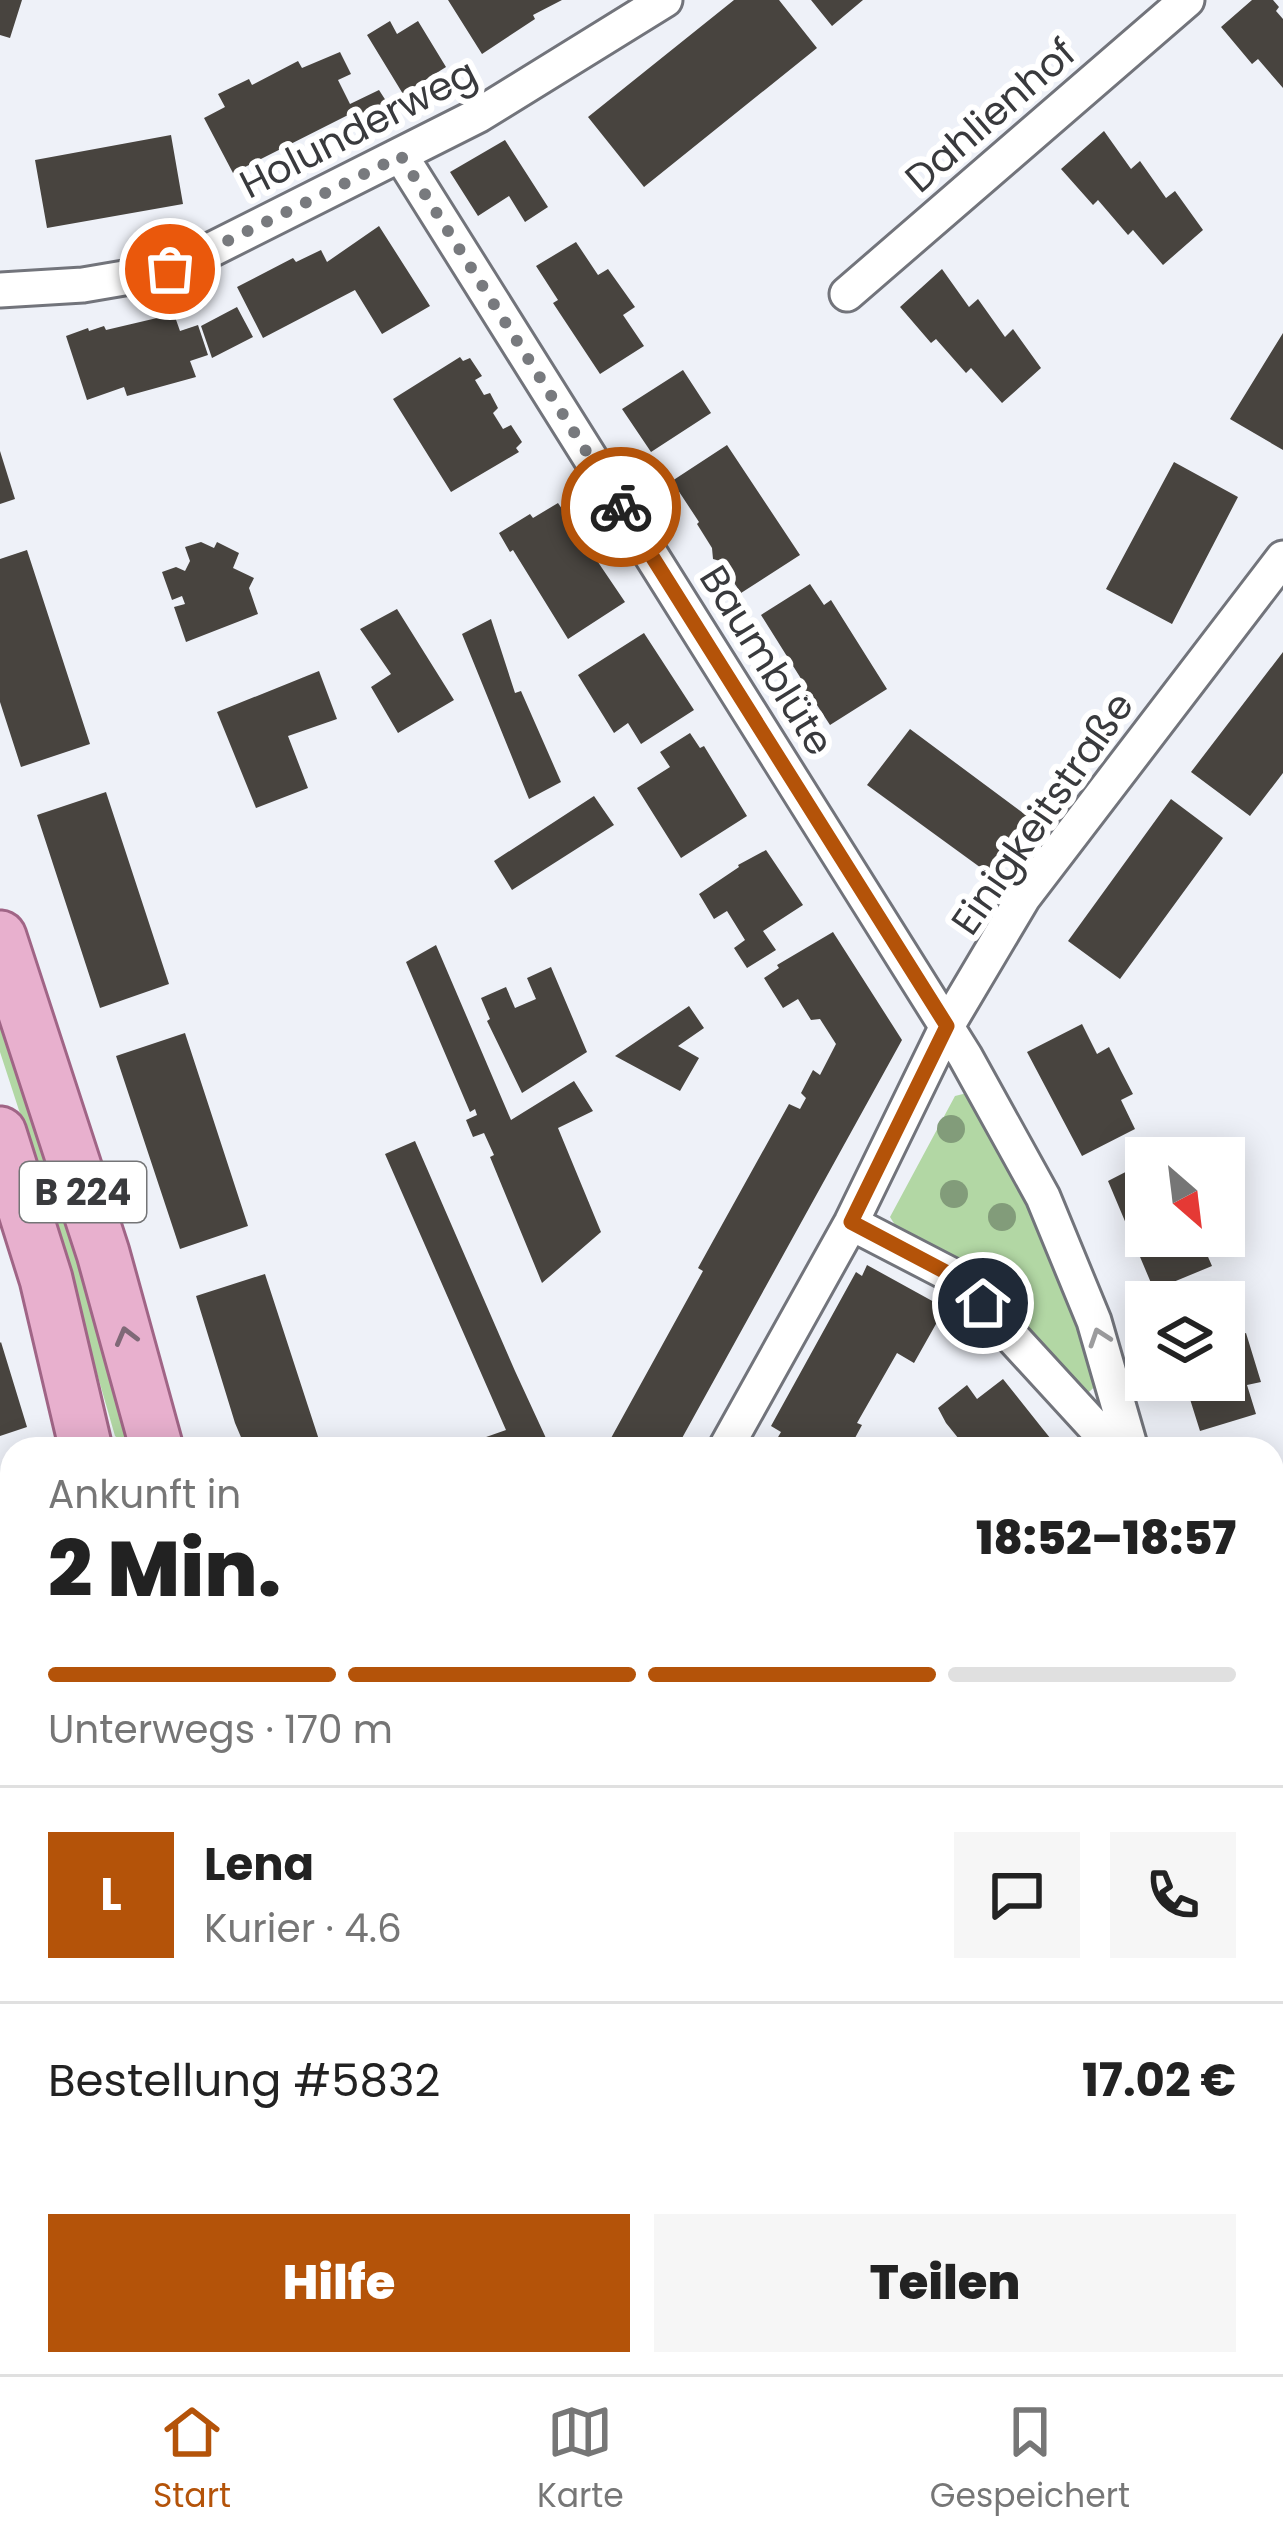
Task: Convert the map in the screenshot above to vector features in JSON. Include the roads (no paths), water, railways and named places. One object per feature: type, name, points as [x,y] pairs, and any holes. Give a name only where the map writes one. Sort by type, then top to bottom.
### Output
[{"type":"main road","name":"B 224","points":[[0,938],[103,1253],[154,1437]]},
{"type":"main road","name":"B 224","points":[[0,1133],[46,1279],[83,1437]]},
{"type":"street","name":"Holunderweg","points":[[0,290],[83,285],[170,269],[401,156],[569,62],[664,0]]},
{"type":"street","name":"Dahlienhof","points":[[847,294],[1187,0]]},
{"type":"street","name":"Baumblüte","points":[[401,156],[947,1026],[1043,1197],[1094,1321],[1128,1437]]},
{"type":"street","name":"Einigkeitstraße","points":[[732,1437],[851,1222],[947,1026],[1023,898],[1283,558]]},
{"type":"street","points":[[851,1222],[959,1279],[1104,1437]]}]
